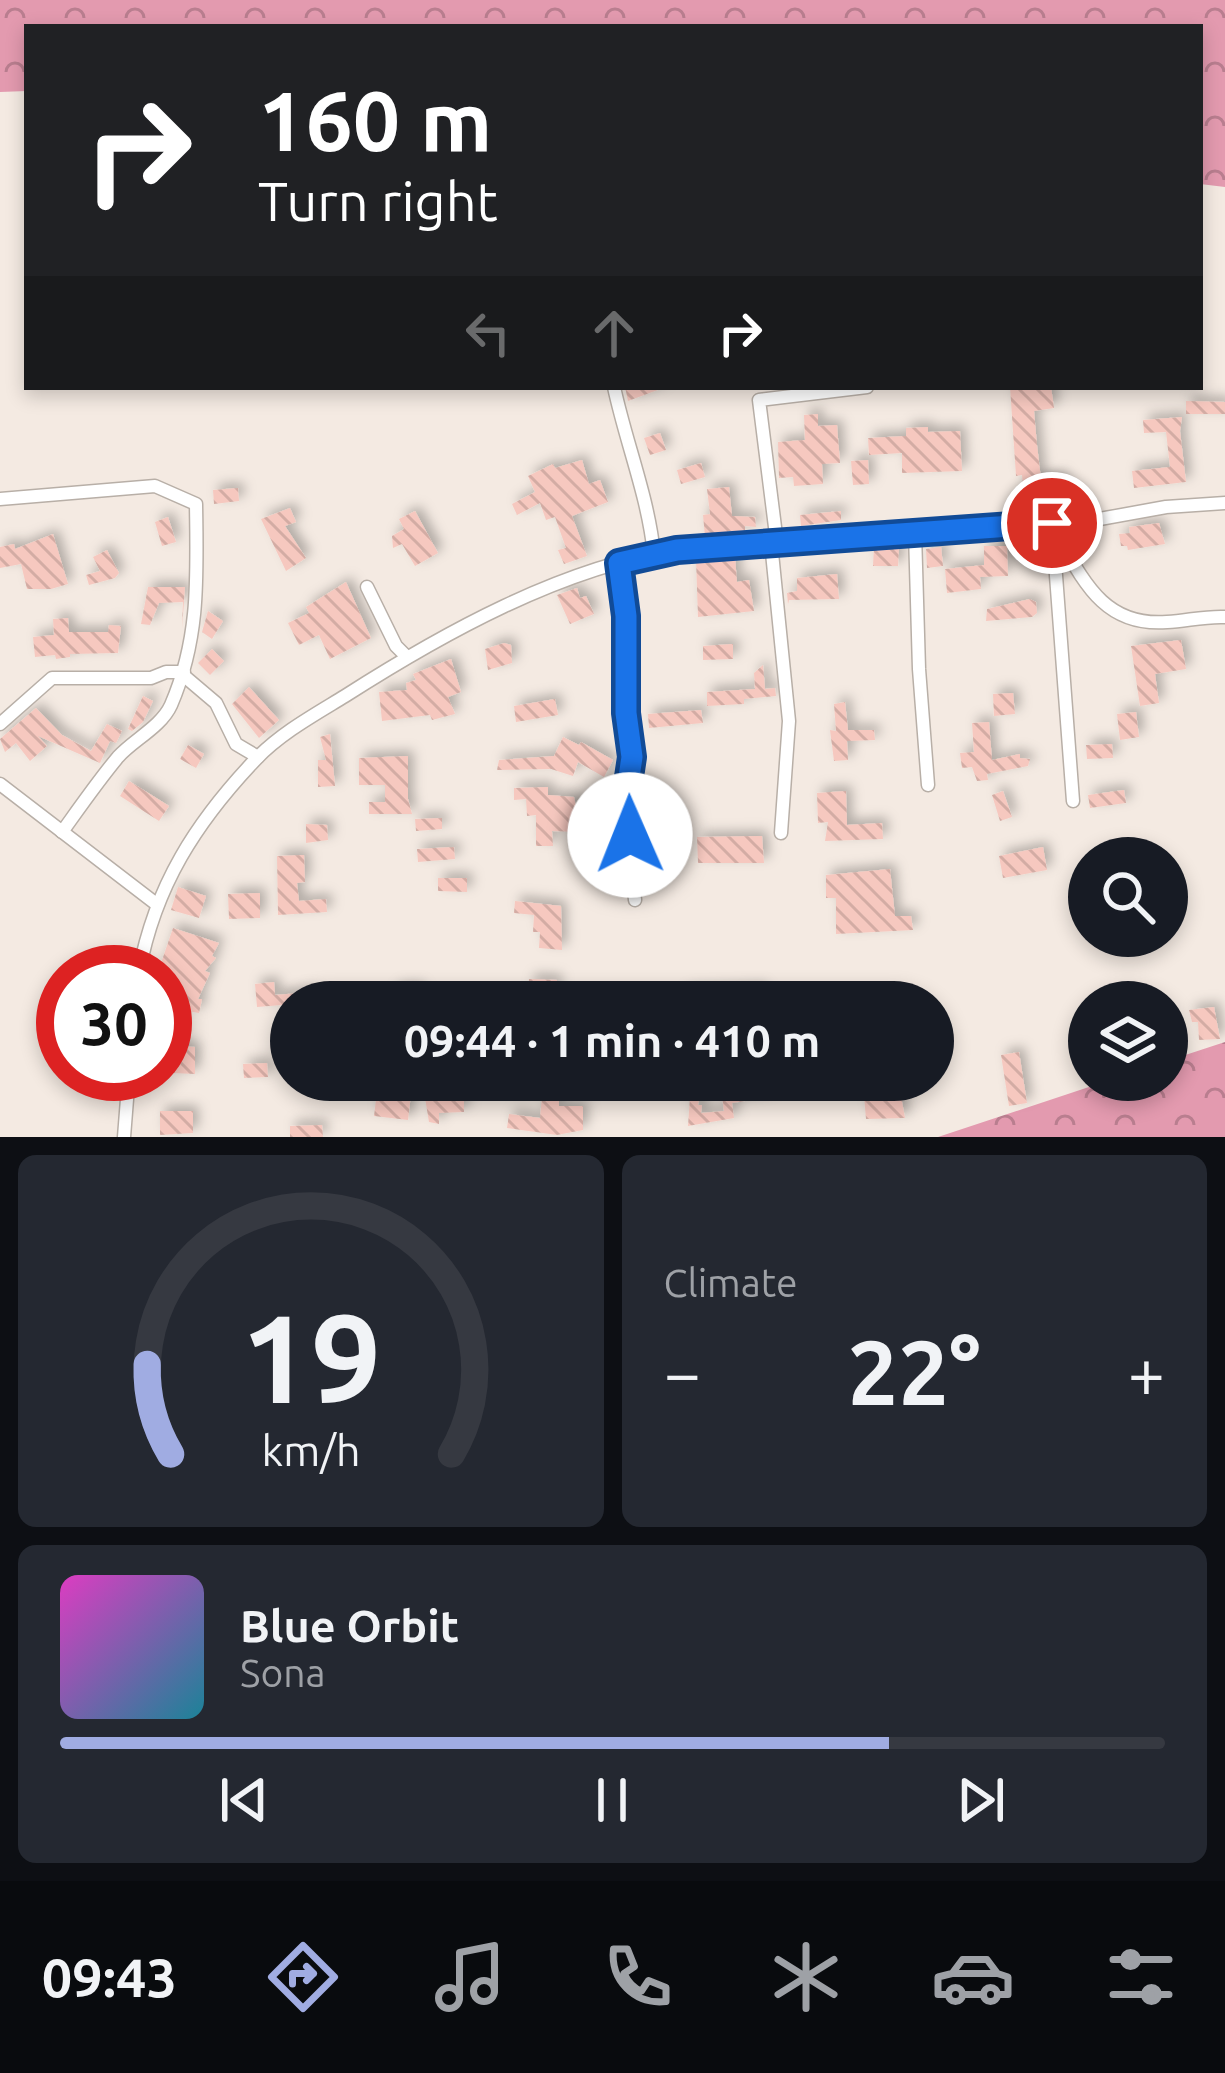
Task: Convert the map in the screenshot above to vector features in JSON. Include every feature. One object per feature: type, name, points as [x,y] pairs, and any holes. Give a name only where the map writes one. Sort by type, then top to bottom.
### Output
[{"type":"street","points":[[615,390],[650,514],[654,554]]},
{"type":"street","points":[[781,833],[789,721],[756,393],[811,390]]},
{"type":"street","points":[[0,499],[155,486],[196,504],[199,586],[183,673],[165,714],[121,754],[62,832]]},
{"type":"street","points":[[145,945],[155,903],[201,825],[258,757],[290,730],[407,657],[520,600],[654,554],[915,533],[1054,528],[1225,503]]},
{"type":"street","points":[[1054,528],[1088,586],[1106,607],[1125,619],[1147,623],[1225,617]]},
{"type":"street","points":[[1054,528],[1072,801]]},
{"type":"street","points":[[915,533],[928,785]]},
{"type":"street","points":[[619,563],[626,616],[626,713],[632,757],[626,797],[635,900]]},
{"type":"street","points":[[367,587],[396,646],[407,657]]},
{"type":"street","points":[[0,724],[52,678],[151,678],[166,672],[183,673],[216,703],[236,744],[258,757]]},
{"type":"street","points":[[0,784],[155,903]]},
{"type":"street","points":[[124,1137],[127,1101]]},
{"type":"green space","points":[[0,0],[1225,0],[1225,187],[1203,184],[1203,24],[24,24],[24,91],[0,92]]},
{"type":"green space","points":[[1225,1042],[1225,1137],[938,1137],[1068,1094],[1068,1101],[1188,1101],[1188,1054]]},
{"type":"building","points":[[626,390],[658,390],[628,401]]},
{"type":"building","points":[[1010,390],[1051,390],[1054,408],[1034,411],[1037,445],[1041,479],[1063,477],[1065,508],[1025,511],[1022,475],[1016,476]]},
{"type":"building","points":[[1186,401],[1225,402],[1225,414],[1186,414]]},
{"type":"building","points":[[818,414],[818,426],[837,425],[840,463],[822,464],[823,484],[794,486],[793,477],[779,478],[778,442],[805,440],[804,415]]},
{"type":"building","points":[[1182,417],[1186,482],[1134,488],[1132,471],[1170,467],[1166,432],[1144,433],[1143,420]]},
{"type":"building","points":[[928,427],[928,432],[960,431],[962,471],[902,473],[902,453],[869,455],[868,438],[906,436],[906,428]]},
{"type":"building","points":[[660,433],[666,450],[650,455],[644,438]]},
{"type":"building","points":[[582,460],[589,484],[600,480],[608,502],[572,516],[587,556],[564,564],[558,550],[566,548],[555,517],[546,520],[540,503],[517,515],[512,504],[535,492],[528,476],[553,464],[555,468]]},
{"type":"building","points":[[868,460],[869,484],[853,485],[851,461]]},
{"type":"building","points":[[701,463],[705,477],[681,484],[677,470]]},
{"type":"building","points":[[729,487],[732,516],[755,517],[756,527],[705,537],[703,515],[710,514],[707,489]]},
{"type":"building","points":[[238,488],[239,501],[214,504],[213,490]]},
{"type":"building","points":[[290,508],[296,522],[285,526],[306,558],[286,571],[261,519]]},
{"type":"building","points":[[415,511],[438,553],[415,566],[402,544],[393,548],[392,536],[404,529],[399,519]]},
{"type":"building","points":[[841,511],[841,520],[801,526],[800,515]]},
{"type":"building","points":[[168,517],[176,542],[162,546],[155,522]]},
{"type":"building","points":[[1159,523],[1165,544],[1128,550],[1121,546],[1119,534],[1130,533],[1129,527]]},
{"type":"building","points":[[53,534],[68,584],[27,589],[21,564],[0,568],[0,547],[14,544],[15,549]]},
{"type":"building","points":[[874,546],[899,548],[898,566],[873,566]]},
{"type":"building","points":[[984,546],[1007,546],[1008,576],[980,577],[981,589],[947,593],[945,569],[984,565]]},
{"type":"building","points":[[941,547],[943,566],[927,568],[926,549]]},
{"type":"building","points":[[107,550],[119,573],[89,585],[86,575],[100,571],[93,557]]},
{"type":"building","points":[[735,557],[737,582],[749,580],[754,611],[698,617],[696,560]]},
{"type":"building","points":[[837,574],[839,599],[789,600],[788,604],[787,593],[797,591],[797,578]]},
{"type":"building","points":[[346,582],[371,638],[330,659],[319,635],[299,645],[288,623],[309,613],[306,607]]},
{"type":"building","points":[[148,587],[185,587],[182,629],[183,602],[159,603],[150,625],[141,624]]},
{"type":"building","points":[[577,588],[594,614],[570,624],[557,595]]},
{"type":"building","points":[[1030,599],[1036,602],[1037,613],[1032,617],[986,621],[987,609]]},
{"type":"building","points":[[208,611],[223,621],[212,639],[202,632]]},
{"type":"building","points":[[68,618],[69,632],[108,632],[109,625],[121,626],[118,653],[35,657],[33,637],[54,635],[53,619]]},
{"type":"building","points":[[1181,640],[1186,669],[1155,674],[1159,703],[1140,706],[1131,646]]},
{"type":"building","points":[[733,644],[733,659],[703,660],[703,646]]},
{"type":"building","points":[[511,645],[512,663],[488,670],[485,649]]},
{"type":"building","points":[[212,649],[224,661],[210,675],[198,663]]},
{"type":"building","points":[[451,659],[461,692],[448,697],[455,714],[432,720],[430,715],[382,721],[379,692],[407,690],[406,683],[416,680],[413,674]]},
{"type":"building","points":[[763,665],[765,689],[775,688],[776,696],[707,706],[707,692],[755,689],[754,673]]},
{"type":"building","points":[[249,687],[279,720],[259,738],[232,704]]},
{"type":"building","points":[[1013,693],[1015,714],[994,716],[993,694]]},
{"type":"building","points":[[143,696],[153,701],[143,722],[132,731],[128,729]]},
{"type":"building","points":[[555,699],[558,715],[516,722],[514,706]]},
{"type":"building","points":[[845,702],[848,730],[874,730],[875,740],[847,741],[848,760],[834,761],[830,730],[836,731],[834,704]]},
{"type":"building","points":[[36,708],[62,735],[91,751],[107,724],[122,731],[116,743],[110,741],[100,763],[38,736],[47,746],[30,761],[16,743],[5,752],[0,739]]},
{"type":"building","points":[[701,710],[703,723],[649,728],[648,714]]},
{"type":"building","points":[[1136,712],[1139,737],[1120,740],[1117,714]]},
{"type":"building","points":[[989,722],[992,760],[1020,754],[1030,759],[1028,766],[987,774],[988,780],[977,781],[972,767],[962,768],[960,753],[974,752],[972,723]]},
{"type":"building","points":[[330,734],[335,786],[318,787],[318,760],[326,760],[320,737]]},
{"type":"building","points":[[563,737],[613,760],[604,777],[578,762],[573,776],[551,769],[497,770],[499,760],[554,756]]},
{"type":"building","points":[[1112,744],[1113,758],[1087,759],[1086,745]]},
{"type":"building","points":[[188,745],[204,754],[196,768],[180,759]]},
{"type":"building","points":[[408,756],[412,814],[369,814],[369,802],[385,802],[385,785],[359,785],[359,758]]},
{"type":"building","points":[[129,781],[169,806],[159,821],[120,796]]},
{"type":"building","points":[[548,787],[548,795],[574,797],[576,806],[583,807],[580,820],[601,821],[601,833],[552,831],[553,846],[536,846],[536,815],[527,816],[526,799],[514,800],[514,788]]},
{"type":"building","points":[[1124,790],[1126,803],[1090,808],[1088,795]]},
{"type":"building","points":[[846,791],[847,825],[882,823],[883,839],[825,841],[828,822],[818,823],[817,793]]},
{"type":"building","points":[[1003,791],[1012,817],[1000,821],[992,795]]},
{"type":"building","points":[[442,818],[442,829],[416,831],[415,819]]},
{"type":"building","points":[[306,824],[327,825],[328,840],[306,843]]},
{"type":"building","points":[[762,836],[764,863],[698,863],[697,837]]},
{"type":"building","points":[[454,847],[455,859],[418,862],[417,849]]},
{"type":"building","points":[[1043,847],[1047,870],[1003,878],[999,856]]},
{"type":"building","points":[[304,855],[305,882],[297,883],[299,901],[326,899],[327,912],[278,915],[277,856]]},
{"type":"building","points":[[890,869],[895,916],[911,916],[913,930],[836,934],[836,898],[826,898],[826,875]]},
{"type":"building","points":[[438,878],[467,878],[467,892],[438,891]]},
{"type":"building","points":[[178,887],[206,896],[199,918],[171,910]]},
{"type":"building","points":[[260,893],[260,918],[229,919],[228,894]]},
{"type":"building","points":[[515,901],[561,906],[562,950],[539,948],[534,915],[514,913]]},
{"type":"building","points":[[173,928],[219,943],[212,956],[216,958],[205,971],[210,973],[198,999],[202,999],[199,1013],[192,1012],[192,945],[167,945]]},
{"type":"building","points":[[270,982],[270,1006],[257,1007],[255,984]]},
{"type":"building","points":[[1214,1007],[1220,1039],[1199,1040],[1198,1022],[1192,1022],[1189,1010]]},
{"type":"building","points":[[1019,1052],[1027,1103],[1009,1106],[1001,1055]]},
{"type":"building","points":[[267,1063],[268,1077],[244,1078],[243,1064]]},
{"type":"building","points":[[376,1101],[410,1101],[408,1120],[374,1116]]},
{"type":"building","points":[[426,1101],[464,1101],[464,1112],[439,1113],[439,1124],[429,1122]]},
{"type":"building","points":[[542,1101],[583,1106],[583,1130],[557,1135],[507,1128],[509,1114],[540,1118]]},
{"type":"building","points":[[690,1101],[699,1101],[701,1113],[724,1111],[723,1101],[745,1101],[732,1103],[734,1118],[688,1126]]},
{"type":"building","points":[[864,1101],[902,1101],[905,1118],[866,1119]]},
{"type":"building","points":[[160,1111],[193,1111],[193,1133],[160,1135]]},
{"type":"building","points":[[322,1125],[323,1137],[290,1137],[290,1126]]},
{"type":"route","points":[[630,835],[626,797],[632,757],[619,563],[677,550],[1052,523]]}]
